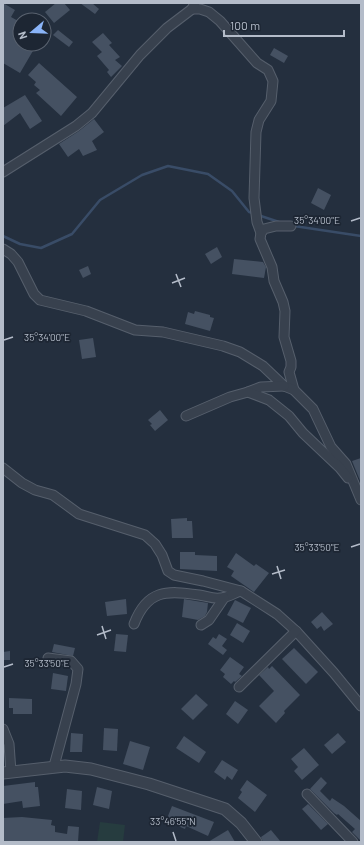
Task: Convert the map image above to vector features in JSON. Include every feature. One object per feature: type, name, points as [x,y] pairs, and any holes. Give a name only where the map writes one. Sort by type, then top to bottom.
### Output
[{"type":"street","points":[[4,169],[76,126],[92,113],[140,55],[167,28],[193,6],[209,12],[220,21],[257,63],[268,70],[273,81],[271,101],[259,120],[256,132],[254,198],[257,222],[261,233],[260,239],[272,267],[274,281],[283,302],[285,311],[284,337],[291,361],[290,372],[294,390]]},
{"type":"street","points":[[261,233],[264,229],[269,227],[291,226]]},
{"type":"street","points":[[3,249],[11,254],[18,262],[34,294],[40,300],[86,311],[135,330],[163,332],[235,349],[263,366],[284,386],[294,390],[313,409],[331,447],[346,464],[361,500]]},
{"type":"street","points":[[186,416],[230,397],[261,387],[284,386]]},
{"type":"street","points":[[248,392],[269,400],[289,416],[303,433],[340,468],[356,488]]},
{"type":"street","points":[[3,468],[22,483],[53,496],[79,514],[145,535],[155,544],[162,555],[168,571],[174,576],[203,580],[241,591],[276,614],[296,631],[361,706]]},
{"type":"street","points":[[134,624],[145,602],[161,594],[168,592],[224,598],[241,591]]},
{"type":"street","points":[[201,625],[209,620],[224,598]]},
{"type":"street","points":[[239,687],[296,631]]},
{"type":"street","points":[[48,658],[71,661],[78,669],[76,684],[54,766]]},
{"type":"street","points":[[3,729],[9,744],[7,772],[54,766],[66,766],[90,769],[149,784],[225,809],[241,823],[256,842]]},
{"type":"street","points":[[307,794],[353,842]]},
{"type":"green space","points":[[100,822],[125,825],[123,842],[97,842]]},
{"type":"building","points":[[3,3],[15,10],[12,12],[11,17],[12,52],[32,52],[20,73],[3,63]]},
{"type":"building","points":[[56,3],[64,3],[70,10],[54,23],[52,21],[52,12],[45,12]]},
{"type":"building","points":[[80,3],[92,3],[99,9],[95,14]]},
{"type":"building","points":[[58,30],[73,42],[69,47],[53,35]]},
{"type":"building","points":[[103,33],[112,43],[109,45],[120,57],[115,60],[122,66],[111,77],[107,72],[109,70],[97,56],[102,52],[92,42]]},
{"type":"building","points":[[274,48],[288,56],[284,63],[270,55]]},
{"type":"building","points":[[39,63],[77,97],[61,116],[36,93],[40,90],[34,85],[36,82],[28,75]]},
{"type":"building","points":[[25,95],[42,121],[30,129],[20,113],[3,126],[3,108]]},
{"type":"building","points":[[94,119],[104,132],[92,141],[97,150],[83,156],[79,149],[68,157],[59,144]]},
{"type":"building","points":[[318,188],[331,195],[324,210],[311,203]]},
{"type":"building","points":[[217,247],[222,257],[211,264],[205,254]]},
{"type":"building","points":[[234,259],[263,262],[266,267],[264,278],[232,274]]},
{"type":"building","points":[[88,266],[91,274],[83,278],[79,270]]},
{"type":"building","points":[[195,311],[210,315],[210,317],[214,318],[210,331],[185,324],[188,312],[194,314]]},
{"type":"building","points":[[93,338],[96,357],[82,359],[79,340]]},
{"type":"building","points":[[160,410],[168,420],[155,431],[150,425],[152,424],[148,420]]},
{"type":"building","points":[[361,458],[361,483],[352,461]]},
{"type":"building","points":[[187,518],[187,521],[192,521],[193,538],[172,538],[171,519]]},
{"type":"building","points":[[180,552],[195,552],[195,555],[217,556],[217,571],[180,569]]},
{"type":"building","points":[[236,553],[254,566],[256,564],[269,573],[254,592],[231,576],[234,571],[227,567]]},
{"type":"building","points":[[126,599],[127,614],[107,616],[105,602]]},
{"type":"building","points":[[184,599],[208,603],[205,616],[198,620],[182,617]]},
{"type":"building","points":[[235,600],[251,608],[243,623],[227,615]]},
{"type":"building","points":[[322,612],[333,624],[324,631],[321,626],[317,629],[311,622]]},
{"type":"building","points":[[237,623],[250,631],[243,643],[230,635]]},
{"type":"building","points":[[116,634],[128,635],[126,652],[114,651]]},
{"type":"building","points":[[219,634],[227,639],[222,646],[227,650],[223,655],[208,644],[213,637],[216,639]]},
{"type":"building","points":[[54,644],[75,648],[73,656],[52,652]]},
{"type":"building","points":[[294,648],[318,672],[306,684],[282,659]]},
{"type":"building","points":[[10,651],[10,660],[3,660],[3,652]]},
{"type":"building","points":[[230,657],[244,667],[239,674],[242,676],[231,684],[223,677],[225,674],[220,670]]},
{"type":"building","points":[[272,666],[300,695],[284,711],[285,713],[276,723],[259,706],[274,691],[259,675],[268,667],[269,669]]},
{"type":"building","points":[[53,673],[68,676],[66,691],[51,689]]},
{"type":"building","points":[[196,694],[208,705],[193,720],[181,709]]},
{"type":"building","points":[[9,698],[32,699],[32,714],[13,714],[13,708],[9,708]]},
{"type":"building","points":[[235,701],[248,710],[238,724],[226,714]]},
{"type":"building","points":[[104,728],[118,729],[117,751],[103,750]]},
{"type":"building","points":[[71,733],[83,734],[82,752],[70,752]]},
{"type":"building","points":[[338,733],[346,742],[332,754],[324,745]]},
{"type":"building","points":[[184,736],[206,752],[199,763],[176,748]]},
{"type":"building","points":[[130,741],[150,747],[143,770],[123,764]]},
{"type":"building","points":[[304,748],[319,765],[302,780],[294,771],[298,767],[291,759]]},
{"type":"building","points":[[222,760],[238,770],[232,780],[227,776],[225,780],[214,772]]},
{"type":"building","points":[[321,777],[327,783],[320,791],[330,801],[332,798],[361,821],[361,841],[352,832],[355,829],[338,814],[337,815],[334,813],[310,789]]},
{"type":"building","points":[[247,780],[267,795],[255,812],[238,798],[242,792],[240,790]]},
{"type":"building","points":[[35,782],[35,787],[38,787],[40,806],[23,808],[22,801],[3,804],[3,786]]},
{"type":"building","points":[[97,787],[112,791],[109,809],[93,805]]},
{"type":"building","points":[[67,789],[82,791],[81,810],[65,808]]},
{"type":"building","points":[[308,804],[328,824],[321,830],[302,809]]},
{"type":"building","points":[[172,806],[214,822],[208,836],[186,826],[185,829],[166,821]]},
{"type":"building","points":[[22,817],[52,820],[51,825],[55,826],[55,832],[67,834],[68,826],[79,827],[78,842],[4,842],[3,818]]},
{"type":"building","points":[[228,830],[235,842],[208,842]]},
{"type":"building","points":[[271,830],[281,842],[263,842],[261,837]]},
{"type":"waterway","points":[[3,236],[20,244],[41,248],[72,234],[100,200],[142,175],[168,166],[208,174],[232,191],[249,212],[253,213]]},
{"type":"waterway","points":[[258,215],[279,222]]},
{"type":"waterway","points":[[294,226],[361,236]]}]
